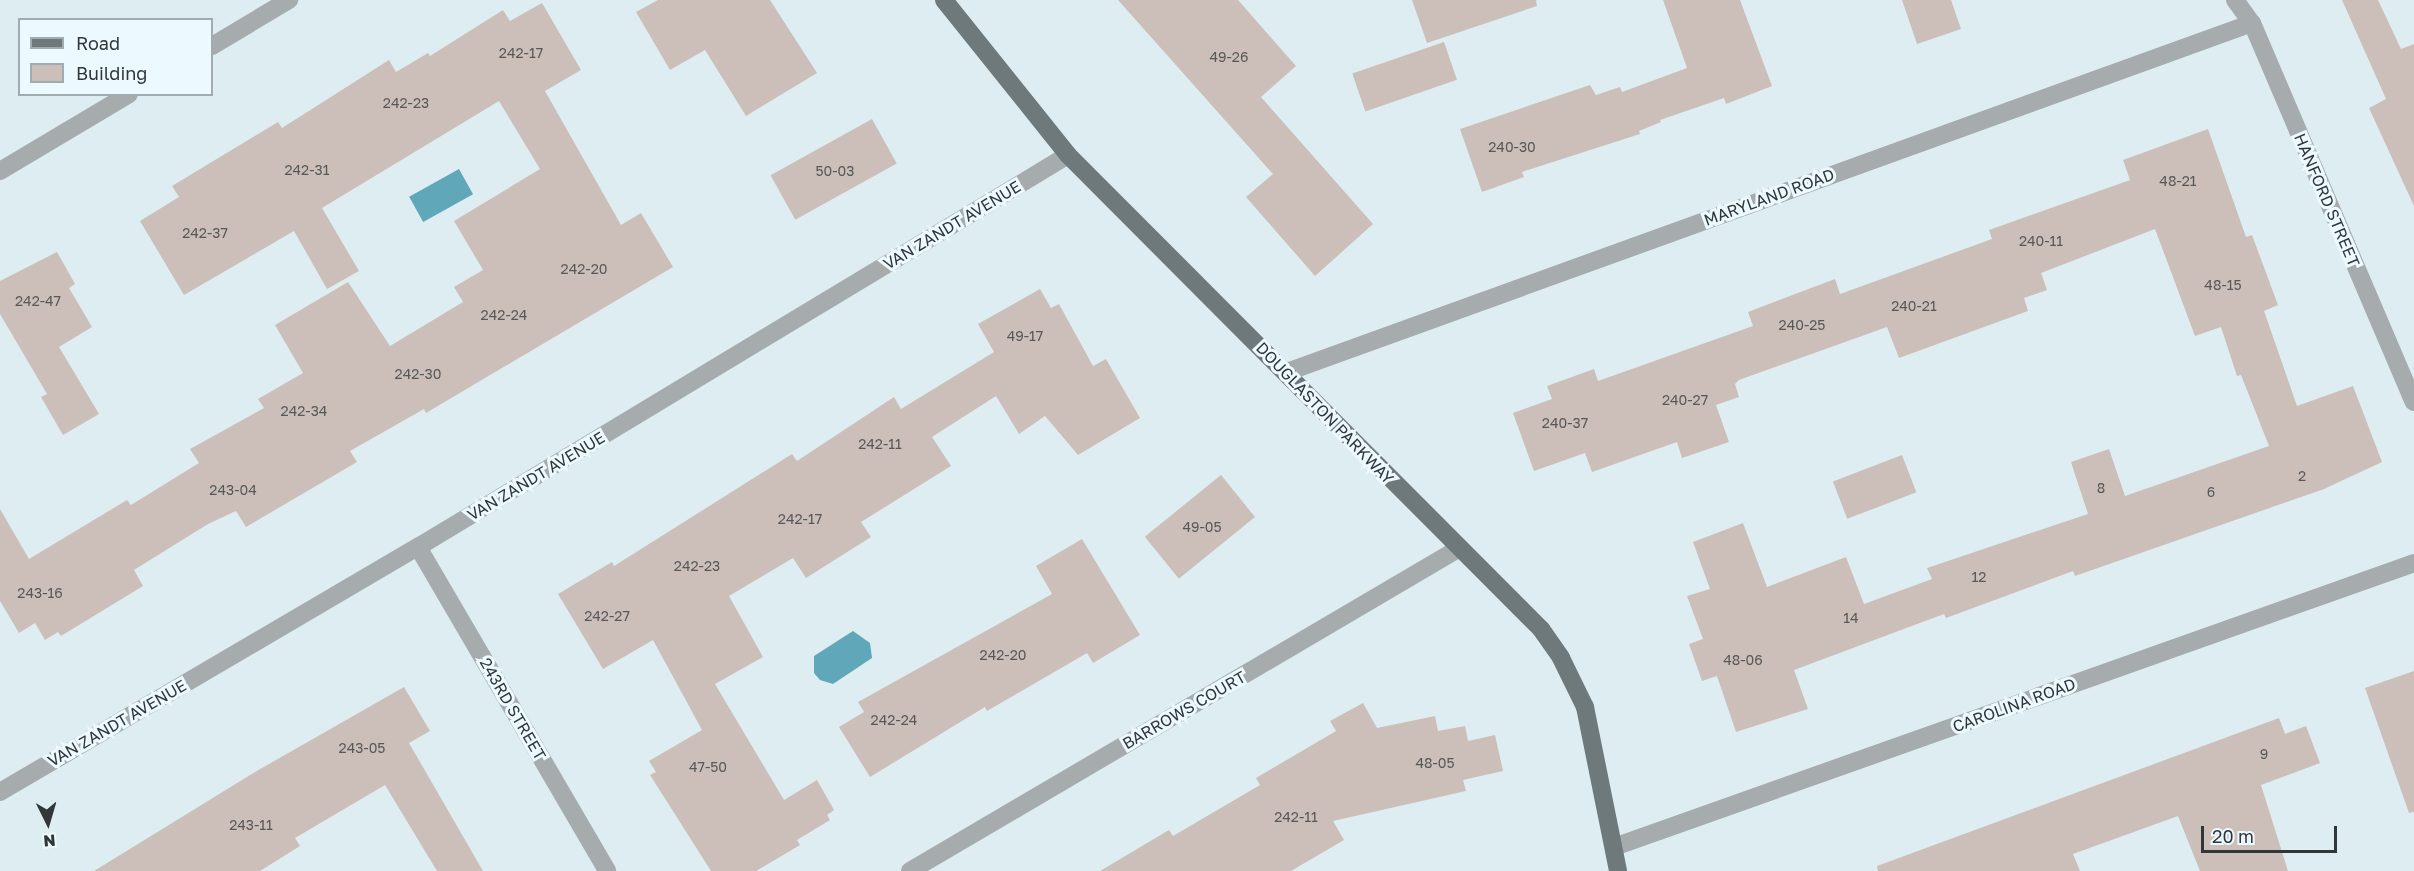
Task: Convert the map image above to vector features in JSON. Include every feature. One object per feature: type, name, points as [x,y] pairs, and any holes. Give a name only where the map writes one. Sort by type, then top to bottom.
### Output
[{"type":"main road","name":"DOUGLASTON PARKWAY","points":[[944,0],[1068,155],[1287,372],[1458,549],[1541,629],[1576,686],[1591,729],[1618,871]]},
{"type":"street","points":[[213,45],[289,0]]},
{"type":"street","name":"HANFORD STREET","points":[[2235,0],[2252,23],[2414,402]]},
{"type":"street","name":"MARYLAND ROAD","points":[[1287,372],[2252,23]]},
{"type":"street","points":[[0,171],[126,96]]},
{"type":"street","name":"VAN ZANDT AVENUE","points":[[0,792],[418,547],[1068,155]]},
{"type":"street","name":"243RD STREET","points":[[418,547],[607,871]]},
{"type":"street","name":"BARROWS COURT","points":[[910,871],[1458,549]]},
{"type":"street","name":"CAROLINA ROAD","points":[[1614,847],[2414,563]]},
{"type":"water","points":[[459,169],[473,194],[423,222],[409,197]]},
{"type":"water","points":[[853,631],[870,643],[872,658],[833,684],[820,680],[814,673],[814,656]]},
{"type":"building","points":[[658,0],[770,0],[817,73],[746,116],[705,50],[670,70],[636,12]]},
{"type":"building","points":[[1118,0],[1238,0],[1296,66],[1261,97],[1373,224],[1315,276],[1246,197],[1273,174]]},
{"type":"building","points":[[1412,0],[1536,0],[1537,6],[1427,43]]},
{"type":"building","points":[[1663,0],[1740,0],[1772,86],[1726,104],[1724,98],[1660,120],[1661,122],[1639,131],[1640,134],[1522,172],[1524,177],[1482,192],[1460,129],[1590,85],[1596,95],[1620,87],[1622,92],[1687,68]]},
{"type":"building","points":[[1902,0],[1951,0],[1961,29],[1917,44]]},
{"type":"building","points":[[2342,0],[2378,0],[2401,49],[2414,44],[2414,206],[2369,108],[2386,99]]},
{"type":"building","points":[[542,3],[581,70],[545,91],[621,225],[641,213],[673,267],[426,413],[424,409],[350,451],[357,462],[246,527],[236,511],[208,524],[134,570],[143,586],[61,636],[58,632],[45,640],[35,623],[19,633],[0,601],[0,509],[29,559],[127,500],[131,505],[199,463],[190,449],[264,408],[258,399],[303,373],[275,325],[348,282],[390,346],[463,302],[454,287],[483,270],[454,221],[540,169],[499,101],[322,208],[359,271],[327,289],[294,231],[184,295],[140,221],[179,197],[172,186],[278,122],[282,128],[389,60],[396,72],[428,53],[430,56],[503,10],[510,21]]},
{"type":"building","points":[[1444,42],[1457,80],[1365,111],[1352,74]]},
{"type":"building","points":[[872,119],[897,164],[795,220],[771,175]]},
{"type":"building","points":[[2208,129],[2246,237],[2252,235],[2278,305],[2264,311],[2297,406],[2353,386],[2382,462],[2324,489],[2075,576],[2073,571],[1946,618],[1944,614],[1794,670],[1808,709],[1736,732],[1717,676],[1702,681],[1689,644],[1703,639],[1687,596],[1710,589],[1693,542],[1743,523],[1767,587],[1846,557],[1864,604],[1932,579],[1927,568],[2088,514],[2071,462],[2109,449],[2125,496],[2269,446],[2241,375],[2237,376],[2221,327],[2195,336],[2155,229],[2041,273],[2047,290],[2024,298],[2028,311],[1899,358],[1887,327],[1739,380],[1735,384],[1739,397],[1716,405],[1729,442],[1682,458],[1677,442],[1592,472],[1585,453],[1534,471],[1513,413],[1552,399],[1547,386],[1594,369],[1598,381],[1753,326],[1748,312],[1835,279],[1840,294],[1992,239],[1989,230],[2130,180],[2123,160]]},
{"type":"building","points":[[57,252],[75,284],[69,288],[92,327],[59,347],[99,414],[63,435],[41,397],[47,394],[0,314],[0,281]]},
{"type":"building","points":[[1040,289],[1051,308],[1059,304],[1093,366],[1106,359],[1140,418],[1078,455],[1045,416],[1019,434],[996,396],[932,437],[951,466],[861,522],[871,537],[806,578],[793,558],[729,596],[763,657],[715,684],[784,800],[817,780],[834,810],[827,815],[830,820],[797,840],[800,845],[756,871],[711,871],[650,775],[656,772],[649,761],[702,730],[653,640],[603,669],[558,594],[612,562],[614,566],[792,454],[797,461],[894,397],[901,409],[994,352],[978,324]]},
{"type":"building","points":[[1902,455],[1916,492],[1847,519],[1833,482]]},
{"type":"building","points":[[1221,475],[1255,517],[1179,579],[1145,537]]},
{"type":"building","points":[[1082,539],[1140,635],[1093,663],[1087,653],[987,711],[985,707],[870,777],[839,727],[864,712],[858,702],[1052,594],[1036,566]]},
{"type":"building","points":[[2414,671],[2414,812],[2409,813],[2365,688]]},
{"type":"building","points":[[404,687],[430,731],[409,743],[483,871],[437,871],[385,785],[295,838],[300,846],[260,871],[94,871],[255,772]]},
{"type":"building","points":[[1363,703],[1377,728],[1435,716],[1438,731],[1465,726],[1468,741],[1495,735],[1503,771],[1463,780],[1466,791],[1333,821],[1344,840],[1291,871],[1100,871],[1169,830],[1173,836],[1260,785],[1256,778],[1336,731],[1330,721]]},
{"type":"building","points":[[2279,718],[2285,734],[2306,726],[2320,763],[2261,785],[2288,871],[2200,871],[2178,816],[2073,854],[2080,871],[1878,871],[1877,866]]}]
